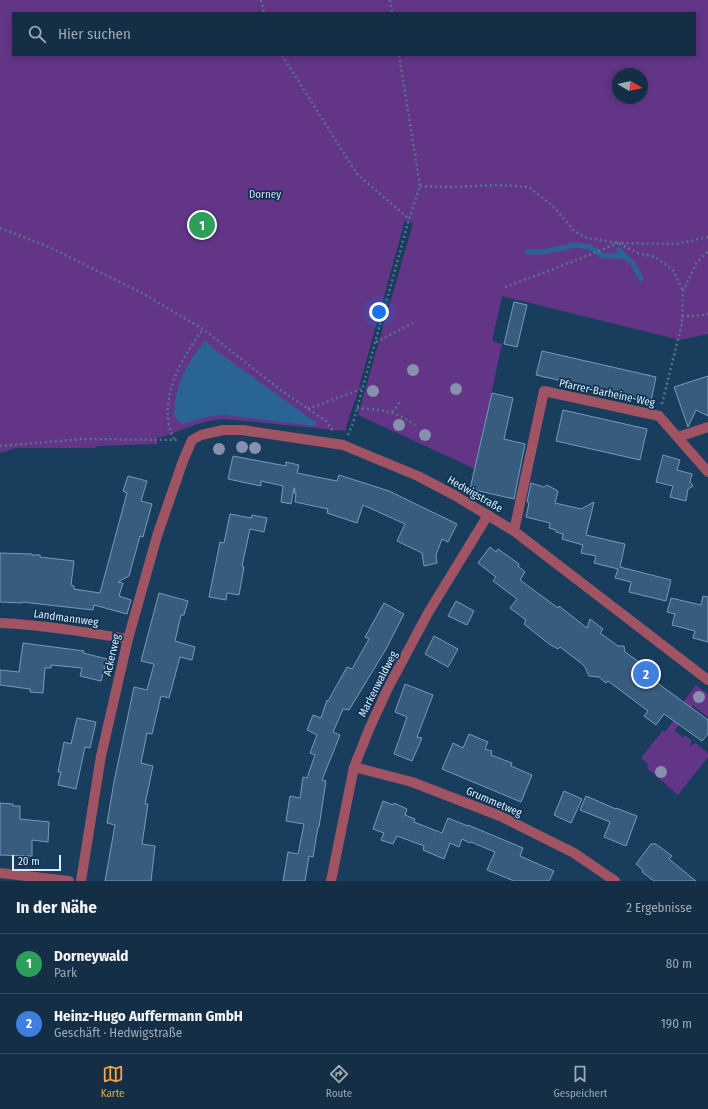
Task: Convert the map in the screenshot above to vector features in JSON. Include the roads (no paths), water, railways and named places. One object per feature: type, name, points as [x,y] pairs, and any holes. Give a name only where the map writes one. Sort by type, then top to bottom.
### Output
[{"type":"street","name":"Pfarrer-Barheine-Weg","points":[[514,531],[544,391],[659,416],[708,472]]},
{"type":"street","points":[[678,437],[708,428]]},
{"type":"street","name":"Hedwigstraße","points":[[191,441],[206,433],[223,430],[242,430],[344,445],[418,476],[514,531],[708,680]]},
{"type":"street","name":"Ackerweg","points":[[81,881],[101,756],[128,639],[157,536],[191,441]]},
{"type":"street","name":"Markenwaldweg","points":[[331,881],[354,767],[373,720],[428,613],[488,515]]},
{"type":"street","name":"Landmannweg","points":[[0,622],[82,631],[128,639]]},
{"type":"street","name":"Grummetweg","points":[[354,767],[412,782],[500,816],[574,853],[615,881]]},
{"type":"street","points":[[0,873],[69,881]]},
{"type":"water","points":[[205,341],[318,424],[315,426],[225,415],[211,416],[183,424],[179,422],[174,415],[179,384],[192,358]]},
{"type":"waterway","points":[[527,252],[542,252],[576,245],[589,247],[601,255],[626,258]]},
{"type":"waterway","points":[[619,250],[633,264],[641,279]]},
{"type":"place","name":"Dorneywald","points":[[202,225]]},
{"type":"place","name":"Heinz-Hugo Auffermann GmbH","points":[[646,674]]},
{"type":"park label","name":"Dorney","points":[[265,194]]}]
